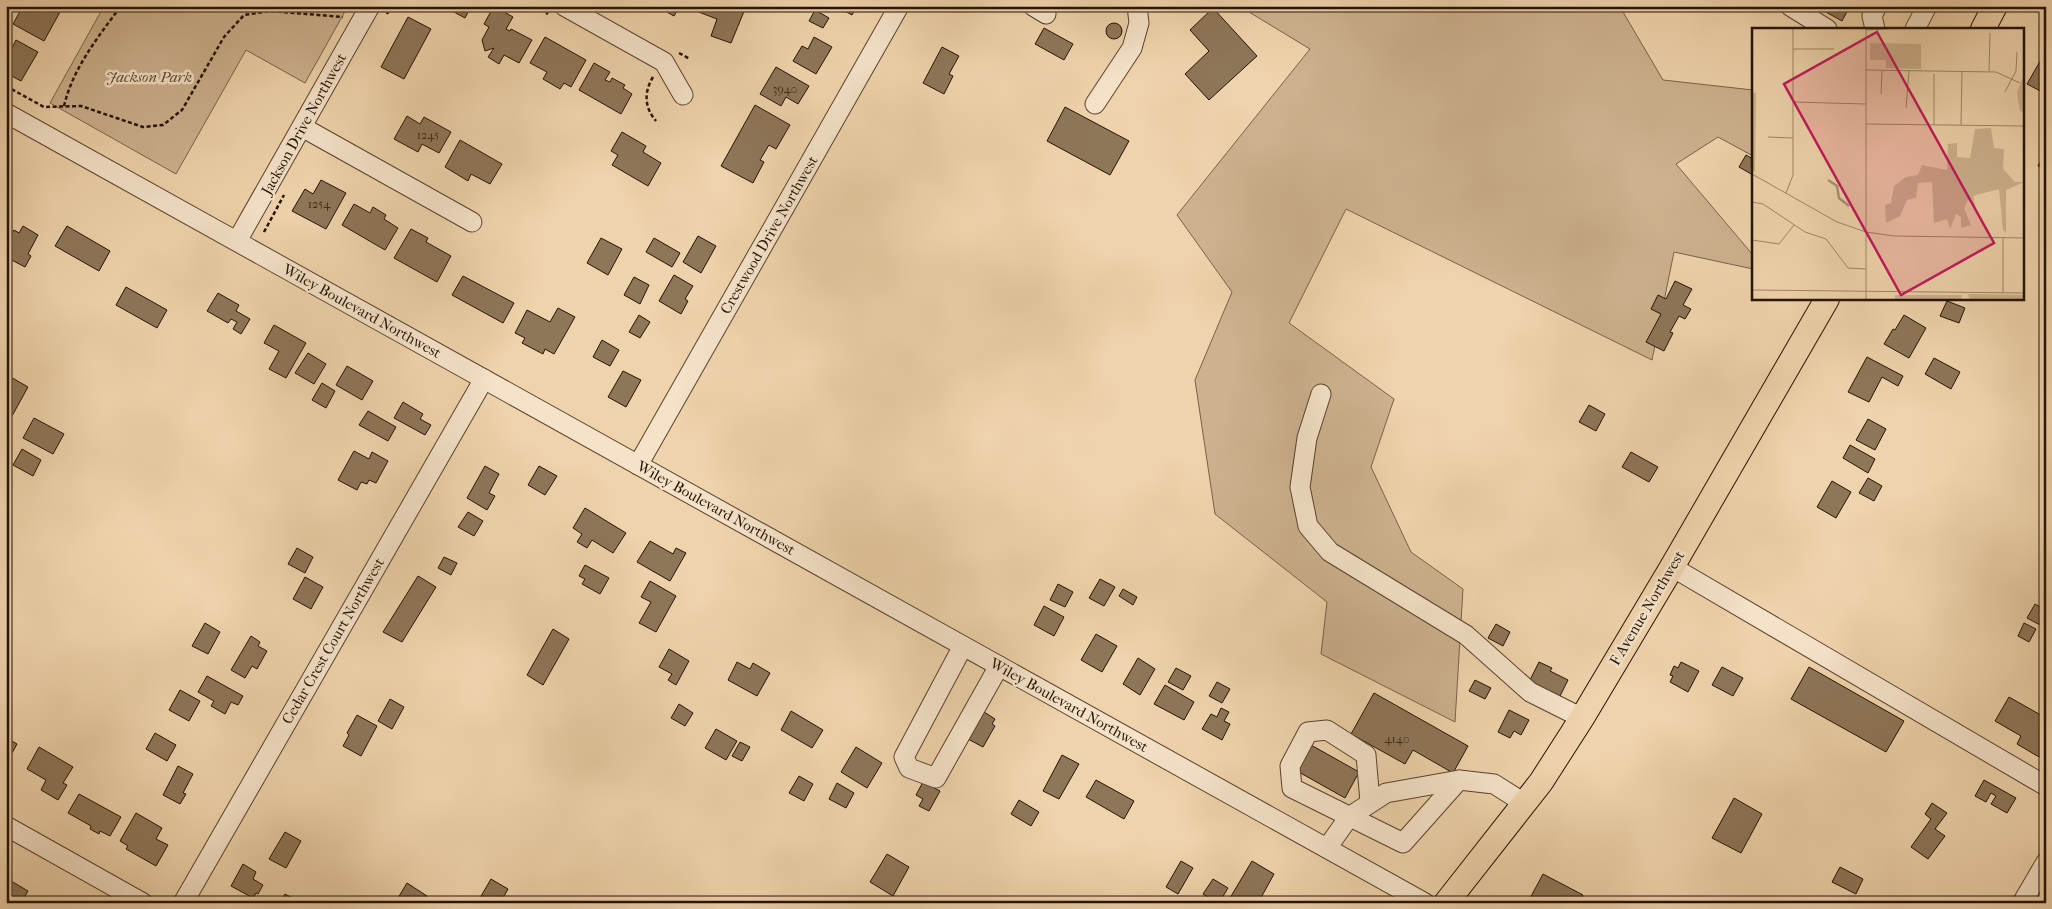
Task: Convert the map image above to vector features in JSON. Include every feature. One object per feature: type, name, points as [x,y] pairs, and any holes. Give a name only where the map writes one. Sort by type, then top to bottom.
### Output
[{"type":"main road","points":[[1984,28],[1996,6]]},
{"type":"main road","name":"F Avenue Northwest","points":[[1446,903],[1541,782],[1582,718],[1826,300]]},
{"type":"street","name":"Jackson Drive Northwest","points":[[237,241],[370,6]]},
{"type":"street","points":[[564,6],[664,62],[683,96]]},
{"type":"street","name":"Crestwood Drive Northwest","points":[[638,464],[899,6]]},
{"type":"street","points":[[1095,104],[1132,48],[1139,23],[1136,6]]},
{"type":"street","points":[[1790,6],[1825,28]]},
{"type":"street","points":[[1875,28],[1872,16],[1877,6]]},
{"type":"street","points":[[1916,28],[1927,6]]},
{"type":"street","name":"Wiley Boulevard Northwest","points":[[6,113],[1425,903]]},
{"type":"street","points":[[302,127],[472,222]]},
{"type":"street","name":"Cedar Crest Court Northwest","points":[[183,903],[484,379]]},
{"type":"street","points":[[1321,394],[1307,438],[1300,487],[1308,526],[1330,552],[1466,635],[1530,692],[1582,718]]},
{"type":"street","points":[[1672,567],[2046,786]]},
{"type":"street","points":[[963,646],[904,757],[908,768],[936,778],[1000,666]]},
{"type":"street","points":[[1370,802],[1366,754],[1327,730],[1308,732],[1290,766],[1292,788],[1403,843],[1459,780]]},
{"type":"street","points":[[1327,848],[1349,817],[1386,792],[1459,780],[1494,784],[1524,803]]},
{"type":"street","points":[[6,826],[143,903]]},
{"type":"street","points":[[2022,903],[2046,862]]},
{"type":"path","points":[[64,106],[68,89],[93,42],[121,6]]},
{"type":"path","points":[[6,86],[44,107],[81,106],[143,127],[163,125],[182,110],[224,37],[244,15],[270,11],[343,17]]},
{"type":"path","points":[[655,73],[647,88],[646,100],[650,113],[656,121]]},
{"type":"path","points":[[264,232],[288,189]]},
{"type":"green space","name":"Jackson Park","points":[[104,6],[348,6],[305,83],[246,50],[176,174],[50,103]]},
{"type":"green space","points":[[1239,6],[1647,6],[1623,12],[1663,80],[1752,90],[1752,155],[1718,137],[1676,164],[1752,254],[1752,269],[1674,252],[1652,360],[1346,209],[1289,323],[1394,399],[1371,467],[1411,552],[1463,589],[1455,722],[1321,654],[1327,602],[1215,514],[1195,380],[1232,292],[1177,215],[1310,49]]},
{"type":"building","points":[[23,6],[29,10],[30,6],[50,6],[60,12],[44,41],[13,24]]},
{"type":"building","points":[[443,6],[471,6],[465,18]]},
{"type":"building","points":[[494,6],[513,17],[506,29],[510,31],[511,29],[532,40],[519,63],[504,55],[499,64],[488,57],[494,48],[485,51],[482,40],[489,27],[484,24]]},
{"type":"building","points":[[656,6],[680,6],[674,16]]},
{"type":"building","points":[[697,6],[739,6],[745,9],[731,43],[711,36],[717,19],[696,11]]},
{"type":"building","points":[[836,6],[857,6],[852,15]]},
{"type":"building","points":[[1815,6],[1850,6],[1842,21]]},
{"type":"building","points":[[1213,8],[1257,56],[1209,100],[1185,74],[1209,51],[1190,30]]},
{"type":"building","points":[[815,10],[829,18],[823,28],[809,21]]},
{"type":"building","points":[[408,17],[431,29],[404,79],[381,67]]},
{"type":"building","points":[[1114,23],[1122,31],[1114,39],[1106,31]]},
{"type":"building","points":[[1044,28],[1073,44],[1064,60],[1035,44]]},
{"type":"building","points":[[545,37],[586,60],[571,87],[564,83],[560,89],[543,79],[547,72],[530,63]]},
{"type":"building","points":[[814,37],[832,47],[816,74],[793,61],[802,46],[808,49]]},
{"type":"building","points":[[16,40],[38,52],[21,81],[6,73],[6,49],[8,46],[12,48]]},
{"type":"building","points":[[942,47],[959,56],[949,74],[953,76],[944,94],[923,83]]},
{"type":"building","points":[[2046,51],[2046,94],[2027,84]]},
{"type":"building","points":[[594,63],[610,72],[605,80],[610,82],[612,78],[625,85],[623,88],[632,94],[621,114],[579,90]]},
{"type":"building","points":[[776,67],[809,86],[798,104],[786,97],[781,106],[760,94]]},
{"type":"building","points":[[755,105],[790,125],[776,149],[769,145],[760,160],[764,162],[753,183],[721,166]]},
{"type":"building","points":[[1065,107],[1129,141],[1110,175],[1047,141]]},
{"type":"building","points":[[407,116],[420,124],[424,117],[451,132],[439,153],[422,144],[418,152],[394,139]]},
{"type":"building","points":[[622,132],[646,146],[643,152],[661,163],[648,186],[612,165],[618,155],[611,151]]},
{"type":"building","points":[[460,140],[502,164],[490,184],[471,174],[468,181],[445,167]]},
{"type":"building","points":[[2046,151],[2046,170],[2038,166]]},
{"type":"building","points":[[1746,155],[1752,158],[1752,174],[1739,167]]},
{"type":"building","points":[[321,180],[346,193],[326,229],[292,211],[305,189],[313,194]]},
{"type":"building","points":[[354,204],[370,213],[373,207],[386,215],[384,219],[398,228],[385,250],[342,225]]},
{"type":"building","points":[[23,226],[38,235],[28,254],[31,256],[25,267],[6,257],[6,235],[9,231],[12,233],[14,230],[19,233]]},
{"type":"building","points":[[67,226],[110,251],[99,271],[55,246]]},
{"type":"building","points":[[411,229],[428,238],[426,242],[451,256],[437,282],[394,258]]},
{"type":"building","points":[[698,236],[716,246],[701,273],[683,262]]},
{"type":"building","points":[[601,238],[622,249],[608,275],[587,263]]},
{"type":"building","points":[[654,238],[680,253],[672,267],[646,252]]},
{"type":"building","points":[[674,275],[693,286],[685,299],[688,301],[681,314],[659,301]]},
{"type":"building","points":[[463,276],[514,303],[503,323],[452,295]]},
{"type":"building","points":[[634,277],[649,285],[640,304],[624,295]]},
{"type":"building","points":[[1675,281],[1692,289],[1683,305],[1691,309],[1685,319],[1679,316],[1670,332],[1673,333],[1664,351],[1646,342],[1661,314],[1651,309],[1658,295],[1666,299]]},
{"type":"building","points":[[126,287],[167,310],[157,328],[116,305]]},
{"type":"building","points":[[218,293],[239,305],[236,311],[250,319],[241,334],[233,329],[237,322],[231,319],[228,323],[207,311]]},
{"type":"building","points":[[1947,301],[1965,308],[1959,323],[1940,316]]},
{"type":"building","points":[[558,308],[575,317],[554,354],[545,349],[543,354],[522,343],[525,338],[515,333],[527,310],[550,322]]},
{"type":"building","points":[[639,315],[650,322],[640,338],[629,332]]},
{"type":"building","points":[[1904,315],[1926,328],[1909,358],[1884,344]]},
{"type":"building","points":[[274,325],[306,343],[286,378],[269,369],[279,351],[264,343]]},
{"type":"building","points":[[602,340],[619,350],[610,366],[593,357]]},
{"type":"building","points":[[308,353],[326,364],[314,384],[295,373]]},
{"type":"building","points":[[1867,357],[1903,376],[1898,386],[1882,377],[1869,402],[1848,392]]},
{"type":"building","points":[[1934,358],[1960,372],[1951,389],[1925,374]]},
{"type":"building","points":[[347,366],[373,381],[362,400],[336,385]]},
{"type":"building","points":[[623,371],[641,380],[626,407],[608,397]]},
{"type":"building","points":[[9,376],[28,387],[12,416],[6,412],[6,381]]},
{"type":"building","points":[[322,383],[335,391],[326,408],[312,400]]},
{"type":"building","points":[[403,402],[423,414],[420,419],[431,425],[425,435],[394,418]]},
{"type":"building","points":[[1589,405],[1605,414],[1596,431],[1579,422]]},
{"type":"building","points":[[368,411],[396,427],[388,441],[359,425]]},
{"type":"building","points":[[34,418],[64,434],[53,454],[23,438]]},
{"type":"building","points":[[1868,419],[1886,429],[1875,450],[1856,440]]},
{"type":"building","points":[[1850,445],[1875,459],[1868,473],[1843,458]]},
{"type":"building","points":[[22,449],[41,460],[33,476],[13,465]]},
{"type":"building","points":[[354,451],[369,459],[372,452],[388,461],[376,483],[369,480],[367,484],[361,482],[357,490],[338,480]]},
{"type":"building","points":[[1631,452],[1658,467],[1649,482],[1622,467]]},
{"type":"building","points":[[485,466],[499,474],[489,493],[495,496],[487,510],[467,498]]},
{"type":"building","points":[[539,466],[557,476],[545,495],[528,485]]},
{"type":"building","points":[[1868,478],[1882,486],[1874,501],[1859,493]]},
{"type":"building","points":[[1832,481],[1851,492],[1836,518],[1817,507]]},
{"type":"building","points":[[585,508],[626,533],[613,553],[592,540],[587,548],[577,542],[582,534],[573,528]]},
{"type":"building","points":[[468,512],[483,521],[474,536],[458,527]]},
{"type":"building","points":[[650,541],[673,554],[676,548],[686,553],[670,581],[637,562]]},
{"type":"building","points":[[297,548],[313,557],[305,573],[288,564]]},
{"type":"building","points":[[444,557],[457,563],[451,575],[438,568]]},
{"type":"building","points":[[585,565],[609,578],[600,594],[582,584],[585,579],[579,576]]},
{"type":"building","points":[[418,576],[436,587],[402,642],[383,632]]},
{"type":"building","points":[[305,577],[323,587],[311,609],[293,599]]},
{"type":"building","points":[[1100,579],[1115,587],[1104,606],[1089,598]]},
{"type":"building","points":[[650,581],[676,596],[656,632],[639,623],[651,602],[641,597]]},
{"type":"building","points":[[1058,584],[1073,592],[1065,607],[1050,600]]},
{"type":"building","points":[[1123,589],[1137,597],[1133,605],[1119,596]]},
{"type":"building","points":[[2035,604],[2046,610],[2046,620],[2042,626],[2027,618]]},
{"type":"building","points":[[1044,606],[1064,617],[1054,636],[1034,625]]},
{"type":"building","points":[[205,623],[220,632],[208,654],[192,646]]},
{"type":"building","points":[[2024,623],[2036,629],[2029,642],[2018,636]]},
{"type":"building","points":[[1496,624],[1510,632],[1503,646],[1488,638]]},
{"type":"building","points":[[553,629],[569,639],[543,685],[527,675]]},
{"type":"building","points":[[1096,634],[1117,646],[1102,672],[1081,660]]},
{"type":"building","points":[[251,636],[260,642],[258,646],[267,651],[257,669],[252,666],[245,678],[231,670]]},
{"type":"building","points":[[669,649],[689,661],[676,685],[668,680],[672,674],[659,667]]},
{"type":"building","points":[[1138,658],[1155,669],[1140,695],[1123,684]]},
{"type":"building","points":[[737,662],[750,669],[753,663],[770,673],[757,696],[728,680]]},
{"type":"building","points":[[1539,662],[1552,668],[1550,671],[1568,680],[1559,698],[1529,682]]},
{"type":"building","points":[[1681,662],[1699,671],[1688,692],[1670,682],[1673,676],[1670,675],[1674,666],[1678,668]]},
{"type":"building","points":[[1722,667],[1743,678],[1733,696],[1712,685]]},
{"type":"building","points":[[1809,667],[1904,721],[1886,752],[1791,699]]},
{"type":"building","points":[[1176,668],[1191,676],[1183,690],[1168,682]]},
{"type":"building","points":[[207,676],[243,696],[238,705],[231,702],[225,714],[211,706],[214,701],[198,692]]},
{"type":"building","points":[[1475,680],[1491,688],[1485,699],[1469,691]]},
{"type":"building","points":[[1217,682],[1230,689],[1222,703],[1209,696]]},
{"type":"building","points":[[1165,685],[1194,702],[1184,720],[1154,704]]},
{"type":"building","points":[[180,690],[200,701],[189,721],[169,710]]},
{"type":"building","points":[[1374,693],[1468,746],[1453,773],[1413,750],[1405,764],[1351,734]]},
{"type":"building","points":[[2009,697],[2046,718],[2046,725],[2040,735],[2046,739],[2046,746],[2039,757],[2017,744],[2021,736],[1995,721]]},
{"type":"building","points":[[390,699],[404,707],[392,729],[378,721]]},
{"type":"building","points":[[679,704],[693,713],[685,726],[671,718]]},
{"type":"building","points":[[1221,708],[1229,712],[1224,721],[1230,724],[1222,740],[1202,729],[1211,714],[1217,717]]},
{"type":"building","points":[[981,710],[995,719],[992,724],[995,726],[983,747],[966,738]]},
{"type":"building","points":[[1509,710],[1529,720],[1521,735],[1514,731],[1510,738],[1498,732]]},
{"type":"building","points":[[791,711],[823,730],[812,748],[781,730]]},
{"type":"building","points":[[357,715],[377,726],[361,756],[343,746],[349,735],[347,733]]},
{"type":"building","points":[[716,729],[737,741],[726,760],[705,748]]},
{"type":"building","points":[[155,733],[176,745],[167,761],[146,749]]},
{"type":"building","points":[[7,738],[17,744],[6,764],[6,740]]},
{"type":"building","points":[[740,742],[750,747],[742,761],[732,756]]},
{"type":"building","points":[[1311,745],[1359,772],[1345,798],[1297,771]]},
{"type":"building","points":[[39,747],[73,767],[63,783],[67,785],[58,800],[41,790],[46,780],[27,769]]},
{"type":"building","points":[[856,747],[882,763],[867,788],[841,772]]},
{"type":"building","points":[[1062,755],[1079,764],[1059,799],[1043,791]]},
{"type":"building","points":[[178,766],[193,774],[183,793],[186,794],[180,804],[163,795]]},
{"type":"building","points":[[799,776],[813,784],[804,801],[789,793]]},
{"type":"building","points":[[1096,780],[1134,801],[1124,819],[1086,797]]},
{"type":"building","points":[[1984,780],[2016,798],[2007,813],[1991,804],[1996,796],[1991,793],[1986,802],[1975,796]]},
{"type":"building","points":[[923,782],[940,791],[929,811],[919,806],[923,799],[916,795]]},
{"type":"building","points":[[837,783],[854,793],[846,808],[829,799]]},
{"type":"building","points":[[79,794],[121,817],[110,836],[100,831],[99,834],[90,829],[91,826],[68,813]]},
{"type":"building","points":[[1734,798],[1762,814],[1741,853],[1712,838]]},
{"type":"building","points":[[1019,800],[1039,812],[1031,826],[1011,814]]},
{"type":"building","points":[[1932,803],[1947,813],[1935,829],[1945,836],[1928,859],[1911,847],[1931,819],[1925,814]]},
{"type":"building","points":[[136,813],[162,828],[156,839],[168,845],[156,866],[126,849],[128,846],[120,841]]},
{"type":"building","points":[[285,832],[301,841],[286,868],[269,859]]},
{"type":"building","points":[[887,854],[909,867],[893,896],[870,882]]},
{"type":"building","points":[[1181,861],[1193,868],[1178,894],[1166,887]]},
{"type":"building","points":[[1252,861],[1274,874],[1258,903],[1227,903]]},
{"type":"building","points":[[243,864],[256,872],[253,879],[263,885],[258,894],[256,893],[253,898],[231,886]]},
{"type":"building","points":[[1840,867],[1863,879],[1856,894],[1832,882]]},
{"type":"building","points":[[1543,874],[1583,895],[1579,903],[1528,902]]},
{"type":"building","points":[[6,878],[28,891],[21,903],[6,903]]},
{"type":"building","points":[[491,879],[508,889],[500,903],[477,903]]},
{"type":"building","points":[[1213,879],[1228,888],[1219,903],[1203,894]]},
{"type":"building","points":[[407,883],[427,896],[423,903],[395,903]]},
{"type":"building","points":[[285,894],[302,903],[280,903]]}]
